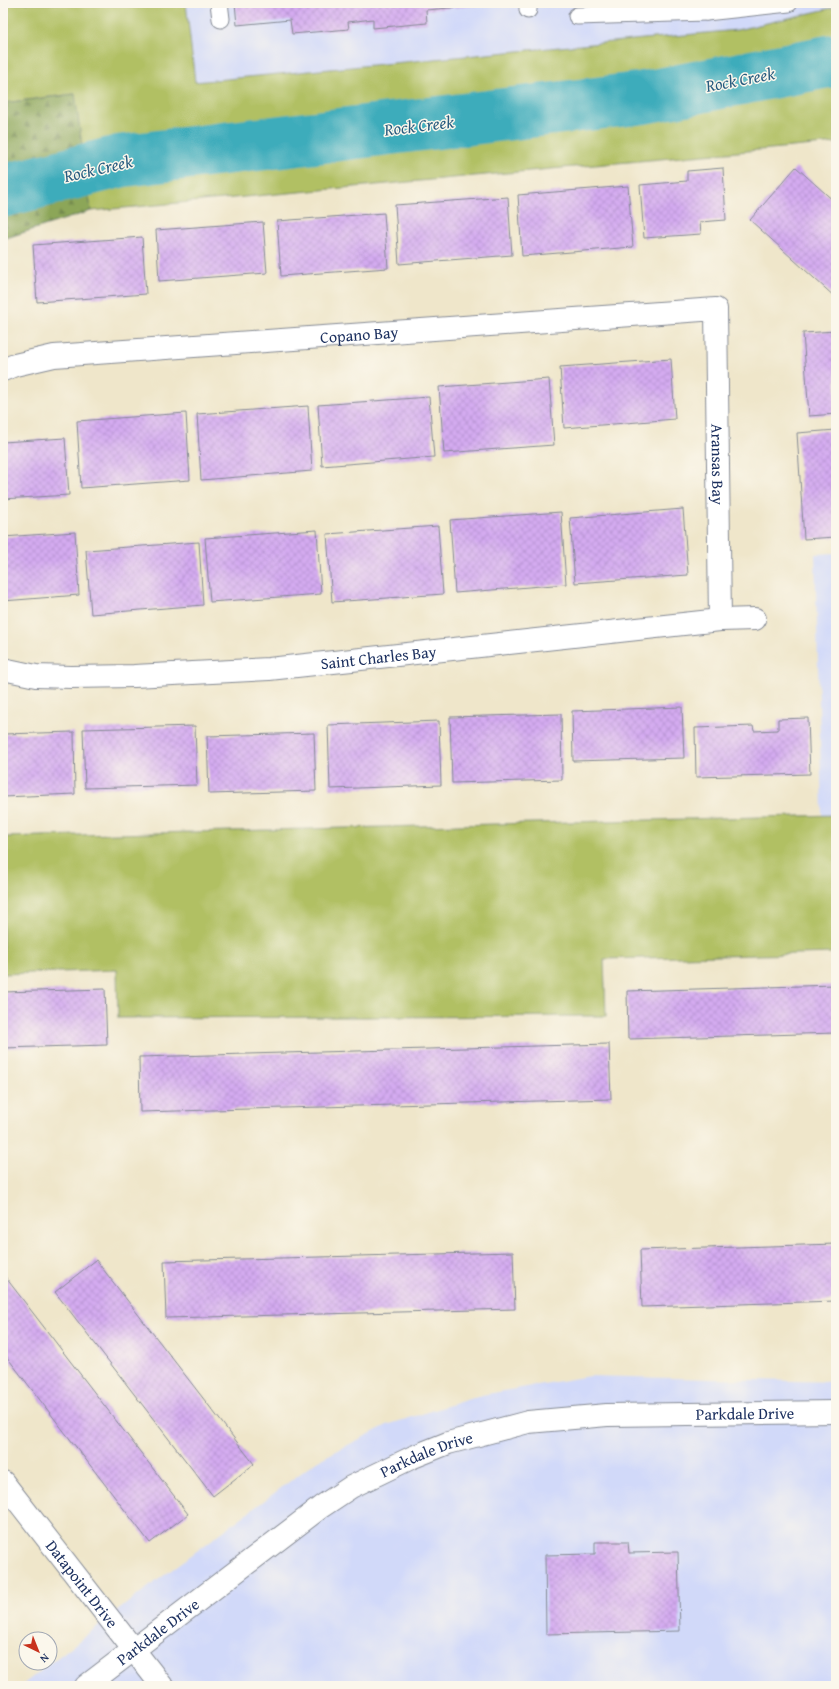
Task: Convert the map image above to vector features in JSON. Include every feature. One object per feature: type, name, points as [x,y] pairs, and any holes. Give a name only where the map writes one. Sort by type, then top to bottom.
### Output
[{"type":"street","name":"Copano Bay","points":[[3,370],[15,365],[54,356],[716,309]]},
{"type":"street","name":"Aransas Bay","points":[[716,309],[720,620]]},
{"type":"street","name":"Saint Charles Bay","points":[[3,669],[36,676],[71,677],[134,676],[269,669],[720,620],[754,619]]},
{"type":"street","name":"Parkdale Drive","points":[[86,1686],[321,1507],[345,1491],[413,1457],[448,1443],[528,1422],[607,1415],[836,1412]]},
{"type":"street","name":"Datapoint Drive","points":[[3,1482],[162,1686]]},
{"type":"lane","points":[[577,16],[789,3]]},
{"type":"shaded area","points":[[186,3],[836,3],[836,7],[737,30],[194,82]]},
{"type":"shaded area","points":[[836,553],[836,815],[822,815],[815,554]]},
{"type":"shaded area","points":[[589,1376],[836,1382],[836,1686],[21,1686],[40,1671],[58,1671],[58,1657],[134,1598],[317,1461],[387,1425],[482,1395]]},
{"type":"green space","points":[[3,3],[186,3],[195,82],[737,30],[836,7],[836,143],[91,211],[74,94],[3,103]]},
{"type":"green space","points":[[75,94],[91,211],[3,239],[3,103]]},
{"type":"green space","points":[[836,815],[836,953],[604,959],[606,1016],[118,1018],[117,970],[3,974],[3,837]]},
{"type":"building","points":[[235,3],[495,4],[426,10],[427,23],[373,28],[373,19],[348,22],[349,29],[292,34],[290,20],[237,25]]},
{"type":"building","points":[[796,167],[836,203],[836,298],[750,220]]},
{"type":"building","points":[[723,168],[726,220],[700,222],[701,234],[644,238],[640,185],[687,181],[687,171]]},
{"type":"building","points":[[628,186],[633,247],[522,256],[518,195]]},
{"type":"building","points":[[508,197],[512,255],[399,264],[395,205]]},
{"type":"building","points":[[384,213],[388,268],[281,276],[277,221]]},
{"type":"building","points":[[263,222],[267,273],[159,281],[156,230]]},
{"type":"building","points":[[142,237],[146,294],[37,302],[33,245]]},
{"type":"building","points":[[836,331],[836,414],[809,416],[803,333]]},
{"type":"building","points":[[671,359],[675,419],[564,428],[560,367]]},
{"type":"building","points":[[549,379],[554,445],[444,453],[439,387]]},
{"type":"building","points":[[429,397],[434,457],[322,466],[318,405]]},
{"type":"building","points":[[308,406],[312,471],[201,480],[197,414]]},
{"type":"building","points":[[186,413],[190,480],[81,488],[77,421]]},
{"type":"building","points":[[836,430],[836,537],[804,539],[797,433]]},
{"type":"building","points":[[65,438],[69,495],[3,499],[3,442]]},
{"type":"building","points":[[683,509],[688,575],[575,583],[570,518]]},
{"type":"building","points":[[561,512],[566,584],[455,593],[450,520]]},
{"type":"building","points":[[438,526],[443,594],[332,602],[327,534]]},
{"type":"building","points":[[317,530],[321,594],[210,602],[205,538]]},
{"type":"building","points":[[75,532],[79,595],[3,601],[3,537]]},
{"type":"building","points":[[199,542],[203,605],[91,614],[86,550]]},
{"type":"building","points":[[682,707],[684,758],[573,761],[572,711]]},
{"type":"building","points":[[561,714],[562,780],[452,783],[450,717]]},
{"type":"building","points":[[808,718],[810,774],[696,777],[695,728],[753,726],[754,731],[778,730],[778,719]]},
{"type":"building","points":[[439,721],[441,785],[330,789],[328,725]]},
{"type":"building","points":[[195,726],[197,785],[85,788],[83,729]]},
{"type":"building","points":[[74,732],[75,794],[3,797],[3,734]]},
{"type":"building","points":[[314,733],[316,791],[209,794],[207,736]]},
{"type":"building","points":[[836,985],[836,1033],[628,1039],[627,991]]},
{"type":"building","points":[[105,989],[107,1045],[3,1048],[3,992]]},
{"type":"building","points":[[609,1044],[611,1099],[140,1112],[139,1057]]},
{"type":"building","points":[[836,1244],[836,1301],[642,1307],[640,1250]]},
{"type":"building","points":[[513,1252],[515,1309],[166,1318],[164,1261]]},
{"type":"building","points":[[96,1260],[254,1464],[213,1496],[55,1292]]},
{"type":"building","points":[[3,1274],[188,1514],[150,1543],[3,1352]]},
{"type":"building","points":[[595,1542],[628,1542],[629,1553],[678,1552],[680,1631],[546,1634],[545,1555],[595,1554]]},
{"type":"waterway","name":"Rock Creek","points":[[3,191],[121,161],[641,98],[836,60]]}]
